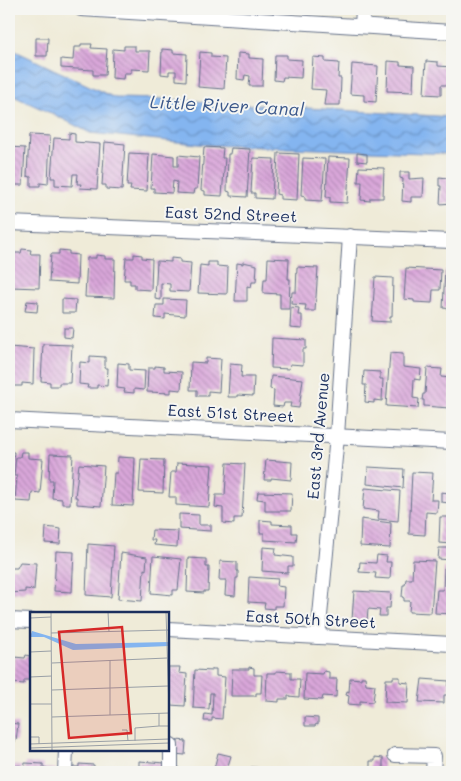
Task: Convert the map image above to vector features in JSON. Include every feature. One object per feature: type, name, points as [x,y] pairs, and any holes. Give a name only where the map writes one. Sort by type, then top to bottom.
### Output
[{"type":"street","points":[[81,9],[452,32]]},
{"type":"street","points":[[362,26],[363,9]]},
{"type":"street","name":"East 52nd Street","points":[[9,223],[452,241]]},
{"type":"street","name":"East 3rd Avenue","points":[[318,637],[337,436],[350,236]]},
{"type":"street","name":"East 51st Street","points":[[9,420],[452,442]]},
{"type":"street","points":[[9,620],[30,621]]},
{"type":"street","name":"East 50th Street","points":[[169,629],[452,644]]},
{"type":"street","points":[[169,745],[171,745],[171,772]]},
{"type":"street","points":[[65,772],[66,751]]},
{"type":"street","points":[[395,755],[434,756],[433,772]]},
{"type":"water","name":"Little River Canal","points":[[9,48],[115,98],[162,99],[452,117],[452,154],[207,145],[90,133],[9,94]]},
{"type":"building","points":[[36,38],[48,38],[47,56],[36,56]]},
{"type":"building","points":[[81,44],[92,44],[91,48],[107,49],[105,75],[93,75],[93,70],[61,68],[61,59],[73,60],[74,47],[81,47]]},
{"type":"building","points":[[124,46],[135,46],[135,51],[150,51],[149,70],[131,69],[131,73],[124,73],[123,79],[112,78],[113,49],[124,50]]},
{"type":"building","points":[[162,49],[173,50],[173,53],[187,54],[186,81],[176,80],[176,71],[169,71],[169,75],[161,74]]},
{"type":"building","points":[[200,52],[211,53],[211,57],[226,58],[224,89],[198,87]]},
{"type":"building","points":[[238,53],[249,54],[249,58],[263,59],[262,86],[249,86],[250,76],[245,75],[244,80],[237,79]]},
{"type":"building","points":[[275,55],[287,55],[287,59],[302,60],[301,78],[283,77],[282,81],[274,80]]},
{"type":"building","points":[[313,57],[325,58],[325,62],[339,63],[338,78],[341,78],[340,105],[324,105],[326,90],[311,89]]},
{"type":"building","points":[[388,61],[400,62],[400,65],[414,66],[413,92],[387,91]]},
{"type":"building","points":[[426,61],[438,62],[438,66],[452,67],[451,85],[441,85],[441,95],[424,94]]},
{"type":"building","points":[[352,64],[378,66],[376,102],[364,101],[364,95],[350,94]]},
{"type":"building","points":[[69,133],[75,134],[75,142],[100,144],[97,189],[80,188],[81,184],[77,184],[78,174],[73,174],[72,186],[55,185],[55,178],[51,178],[54,138],[69,139]]},
{"type":"building","points":[[29,135],[50,136],[48,184],[40,183],[40,186],[31,186],[31,177],[27,176]]},
{"type":"building","points":[[105,142],[125,144],[122,190],[106,189],[106,185],[102,185]]},
{"type":"building","points":[[9,147],[25,148],[23,185],[9,185]]},
{"type":"building","points":[[204,147],[223,148],[222,158],[225,158],[222,196],[205,195],[205,191],[201,190]]},
{"type":"building","points":[[231,148],[250,149],[247,197],[230,196],[230,192],[227,191],[228,154],[230,154]]},
{"type":"building","points":[[129,153],[149,154],[147,191],[130,190],[131,186],[127,186]]},
{"type":"building","points":[[278,153],[299,154],[297,200],[280,199],[280,195],[276,194]]},
{"type":"building","points":[[357,153],[367,154],[367,162],[357,161]]},
{"type":"building","points":[[153,154],[174,156],[174,166],[178,166],[178,155],[199,157],[197,189],[194,189],[193,194],[176,193],[177,182],[173,181],[172,193],[154,192],[154,188],[151,188]]},
{"type":"building","points":[[328,157],[350,158],[347,203],[330,202],[330,197],[326,197]]},
{"type":"building","points":[[253,158],[274,159],[272,199],[255,198],[255,193],[251,193]]},
{"type":"building","points":[[303,158],[325,159],[322,201],[305,200],[305,196],[301,195]]},
{"type":"building","points":[[359,167],[384,168],[383,198],[370,198],[370,201],[361,200],[362,182],[358,182]]},
{"type":"building","points":[[400,172],[409,172],[409,179],[424,178],[423,197],[411,197],[411,202],[402,201],[403,179],[400,178]]},
{"type":"building","points":[[439,177],[448,178],[448,185],[452,186],[452,203],[440,204],[441,186],[439,186]]},
{"type":"building","points":[[22,249],[31,250],[30,254],[40,254],[39,288],[11,287],[12,253],[21,253]]},
{"type":"building","points":[[59,250],[69,251],[69,254],[78,255],[77,284],[49,282],[51,254],[59,254]]},
{"type":"building","points":[[134,254],[142,255],[142,258],[152,259],[151,290],[135,289],[135,284],[130,284],[130,280],[124,280],[126,258],[134,258]]},
{"type":"building","points":[[96,255],[105,256],[105,259],[115,259],[114,298],[85,297],[87,258],[96,258]]},
{"type":"building","points":[[171,258],[180,259],[180,262],[191,263],[189,292],[170,291],[170,284],[161,283],[161,300],[155,299],[157,261],[171,262]]},
{"type":"building","points":[[268,258],[289,259],[289,309],[280,309],[280,294],[263,293],[264,279],[267,279]]},
{"type":"building","points":[[208,262],[217,262],[217,266],[228,267],[227,294],[198,293],[200,265],[208,266]]},
{"type":"building","points":[[243,262],[257,265],[256,282],[252,282],[251,287],[247,286],[247,301],[235,301],[237,263],[243,264]]},
{"type":"building","points":[[297,267],[318,268],[315,311],[305,311],[306,305],[291,304],[292,292],[296,292]]},
{"type":"building","points":[[406,268],[441,270],[440,290],[433,290],[432,303],[414,302],[414,300],[404,299]]},
{"type":"building","points":[[445,270],[452,271],[452,309],[443,308]]},
{"type":"building","points":[[375,277],[393,278],[392,316],[390,316],[390,322],[372,321]]},
{"type":"building","points":[[62,299],[76,300],[75,313],[62,313]]},
{"type":"building","points":[[164,299],[186,300],[185,316],[165,314],[165,319],[155,318],[156,305],[164,305]]},
{"type":"building","points":[[27,301],[38,302],[37,312],[25,311]]},
{"type":"building","points":[[291,307],[299,308],[298,315],[302,315],[302,329],[290,328]]},
{"type":"building","points":[[64,328],[73,328],[72,338],[64,337]]},
{"type":"building","points":[[272,338],[306,340],[306,349],[303,349],[303,365],[290,364],[289,369],[271,368]]},
{"type":"building","points":[[43,344],[72,345],[70,383],[59,383],[59,386],[50,386],[50,382],[41,381]]},
{"type":"building","points":[[9,347],[34,349],[33,384],[22,383],[22,386],[13,386],[13,382],[9,382]]},
{"type":"building","points":[[390,353],[403,354],[403,367],[421,369],[420,380],[414,379],[413,398],[419,399],[418,408],[386,406]]},
{"type":"building","points":[[90,356],[105,357],[105,368],[108,368],[107,386],[97,385],[97,388],[87,388],[88,385],[79,384],[80,362],[90,363]]},
{"type":"building","points":[[206,358],[221,359],[219,392],[208,391],[208,396],[197,396],[197,390],[190,390],[191,362],[206,363]]},
{"type":"building","points":[[118,363],[129,364],[129,370],[145,371],[144,390],[134,389],[134,393],[124,392],[125,389],[117,388]]},
{"type":"building","points":[[230,364],[242,365],[241,377],[254,377],[253,396],[237,395],[237,397],[228,397]]},
{"type":"building","points":[[155,366],[164,367],[164,371],[182,372],[181,390],[171,389],[171,393],[147,392],[148,368],[155,368]]},
{"type":"building","points":[[427,368],[442,369],[441,377],[451,378],[449,408],[424,406],[424,400],[422,400],[423,394],[425,394]]},
{"type":"building","points":[[364,371],[380,372],[380,379],[383,379],[382,401],[374,400],[374,403],[365,402],[366,385],[363,385]]},
{"type":"building","points":[[271,376],[303,379],[299,408],[290,407],[291,403],[284,403],[283,407],[273,406],[274,390],[270,389]]},
{"type":"building","points":[[9,452],[14,452],[11,486],[9,486]]},
{"type":"building","points":[[21,452],[28,452],[28,458],[43,459],[40,493],[32,492],[31,502],[15,501],[17,476],[14,476],[16,457],[20,457]]},
{"type":"building","points":[[50,454],[73,455],[70,504],[62,504],[62,499],[52,498],[53,480],[49,480]]},
{"type":"building","points":[[118,457],[135,458],[133,506],[112,505],[114,473],[117,473]]},
{"type":"building","points":[[141,459],[164,460],[163,493],[139,492]]},
{"type":"building","points":[[266,460],[292,462],[291,480],[271,478],[271,480],[264,480]]},
{"type":"building","points":[[177,463],[212,465],[209,507],[176,505],[176,497],[169,497],[171,472],[176,472]]},
{"type":"building","points":[[227,463],[245,464],[242,518],[234,518],[234,524],[223,523],[223,508],[215,507],[216,495],[225,495]]},
{"type":"building","points":[[79,464],[104,466],[101,506],[77,504],[77,497],[75,497]]},
{"type":"building","points":[[368,467],[404,469],[403,488],[367,484]]},
{"type":"building","points":[[412,472],[433,473],[431,500],[438,500],[437,513],[426,512],[425,535],[409,534]]},
{"type":"building","points":[[450,472],[452,473],[452,510],[449,510],[449,503],[441,502],[441,492],[449,493]]},
{"type":"building","points":[[365,488],[400,491],[398,521],[378,519],[379,511],[363,509]]},
{"type":"building","points":[[258,492],[292,493],[291,511],[265,511],[265,500],[257,499]]},
{"type":"building","points":[[179,514],[199,515],[199,525],[211,525],[211,531],[179,529]]},
{"type":"building","points":[[440,517],[452,517],[452,544],[439,543]]},
{"type":"building","points":[[361,519],[391,523],[390,548],[360,546]]},
{"type":"building","points":[[260,520],[272,521],[272,524],[292,525],[292,533],[297,533],[296,542],[264,540],[264,533],[260,533]]},
{"type":"building","points":[[46,527],[61,529],[60,544],[45,543]]},
{"type":"building","points":[[152,530],[178,531],[177,547],[154,545],[155,540],[151,540]]},
{"type":"building","points":[[88,544],[114,546],[111,597],[86,595]]},
{"type":"building","points":[[263,547],[276,548],[275,555],[293,557],[293,566],[288,566],[288,573],[262,571]]},
{"type":"building","points":[[439,548],[452,548],[452,560],[438,559]]},
{"type":"building","points":[[56,551],[74,552],[72,592],[54,591]]},
{"type":"building","points":[[121,553],[147,557],[146,570],[144,569],[142,601],[118,599]]},
{"type":"building","points":[[377,555],[387,556],[386,562],[391,562],[390,579],[375,578],[376,573],[359,572],[360,562],[376,563]]},
{"type":"building","points":[[153,556],[181,559],[178,590],[173,590],[173,595],[151,593]]},
{"type":"building","points":[[188,558],[206,559],[206,567],[209,567],[208,591],[204,591],[204,593],[187,592]]},
{"type":"building","points":[[413,560],[435,561],[431,613],[409,612],[410,601],[404,601],[402,597],[403,585],[405,585],[406,579],[412,579]]},
{"type":"building","points":[[220,561],[237,562],[238,578],[236,578],[235,596],[225,595],[226,580],[219,580]]},
{"type":"building","points":[[20,562],[36,563],[34,590],[25,589],[25,592],[9,593],[9,568],[17,568]]},
{"type":"building","points":[[444,568],[452,568],[452,614],[435,613],[437,590],[443,590]]},
{"type":"building","points":[[249,577],[278,579],[277,586],[284,587],[283,606],[274,606],[274,609],[264,608],[265,603],[248,602]]},
{"type":"building","points":[[354,591],[391,593],[390,608],[386,608],[386,616],[379,616],[380,610],[368,609],[367,621],[352,620]]},
{"type":"building","points":[[26,655],[30,656],[30,680],[24,680],[24,684],[13,683],[14,657],[25,658]]},
{"type":"building","points":[[169,667],[180,667],[179,673],[187,674],[185,706],[170,705]]},
{"type":"building","points":[[249,667],[254,668],[254,675],[262,675],[261,693],[256,693],[256,696],[231,696],[232,669],[249,669]]},
{"type":"building","points":[[212,669],[216,669],[216,676],[225,677],[222,719],[212,718],[212,721],[204,721],[205,714],[212,715],[213,693],[210,693],[209,709],[193,708],[195,670],[212,671]]},
{"type":"building","points":[[276,671],[291,672],[291,679],[300,679],[299,697],[288,696],[288,699],[279,699],[279,702],[266,701],[267,673],[276,673]]},
{"type":"building","points":[[324,671],[329,672],[329,679],[337,679],[336,697],[323,696],[322,700],[304,699],[305,673],[323,674]]},
{"type":"building","points":[[361,677],[365,677],[366,684],[375,685],[373,702],[360,701],[360,705],[348,704],[349,696],[346,695],[347,691],[349,692],[350,678],[361,679]]},
{"type":"building","points":[[393,677],[400,677],[400,682],[409,683],[408,703],[385,702],[386,679],[393,679]]},
{"type":"building","points":[[422,679],[449,681],[448,695],[444,695],[444,703],[419,702]]},
{"type":"building","points":[[305,717],[318,718],[318,725],[305,726]]},
{"type":"building","points":[[9,723],[18,724],[16,741],[9,741]]},
{"type":"building","points":[[177,740],[186,741],[185,755],[175,754]]},
{"type":"building","points":[[218,753],[231,756],[226,772],[214,769]]},
{"type":"building","points":[[375,757],[383,758],[383,772],[370,772],[370,761],[375,761]]},
{"type":"building","points":[[139,761],[165,763],[165,772],[139,772]]},
{"type":"building","points":[[25,763],[43,764],[43,768],[56,769],[56,772],[24,772]]},
{"type":"building","points":[[79,764],[94,765],[94,772],[69,772],[69,767],[79,767]]},
{"type":"building","points":[[9,765],[21,766],[21,772],[9,772]]},
{"type":"building","points":[[251,767],[267,768],[267,772],[250,772]]}]
